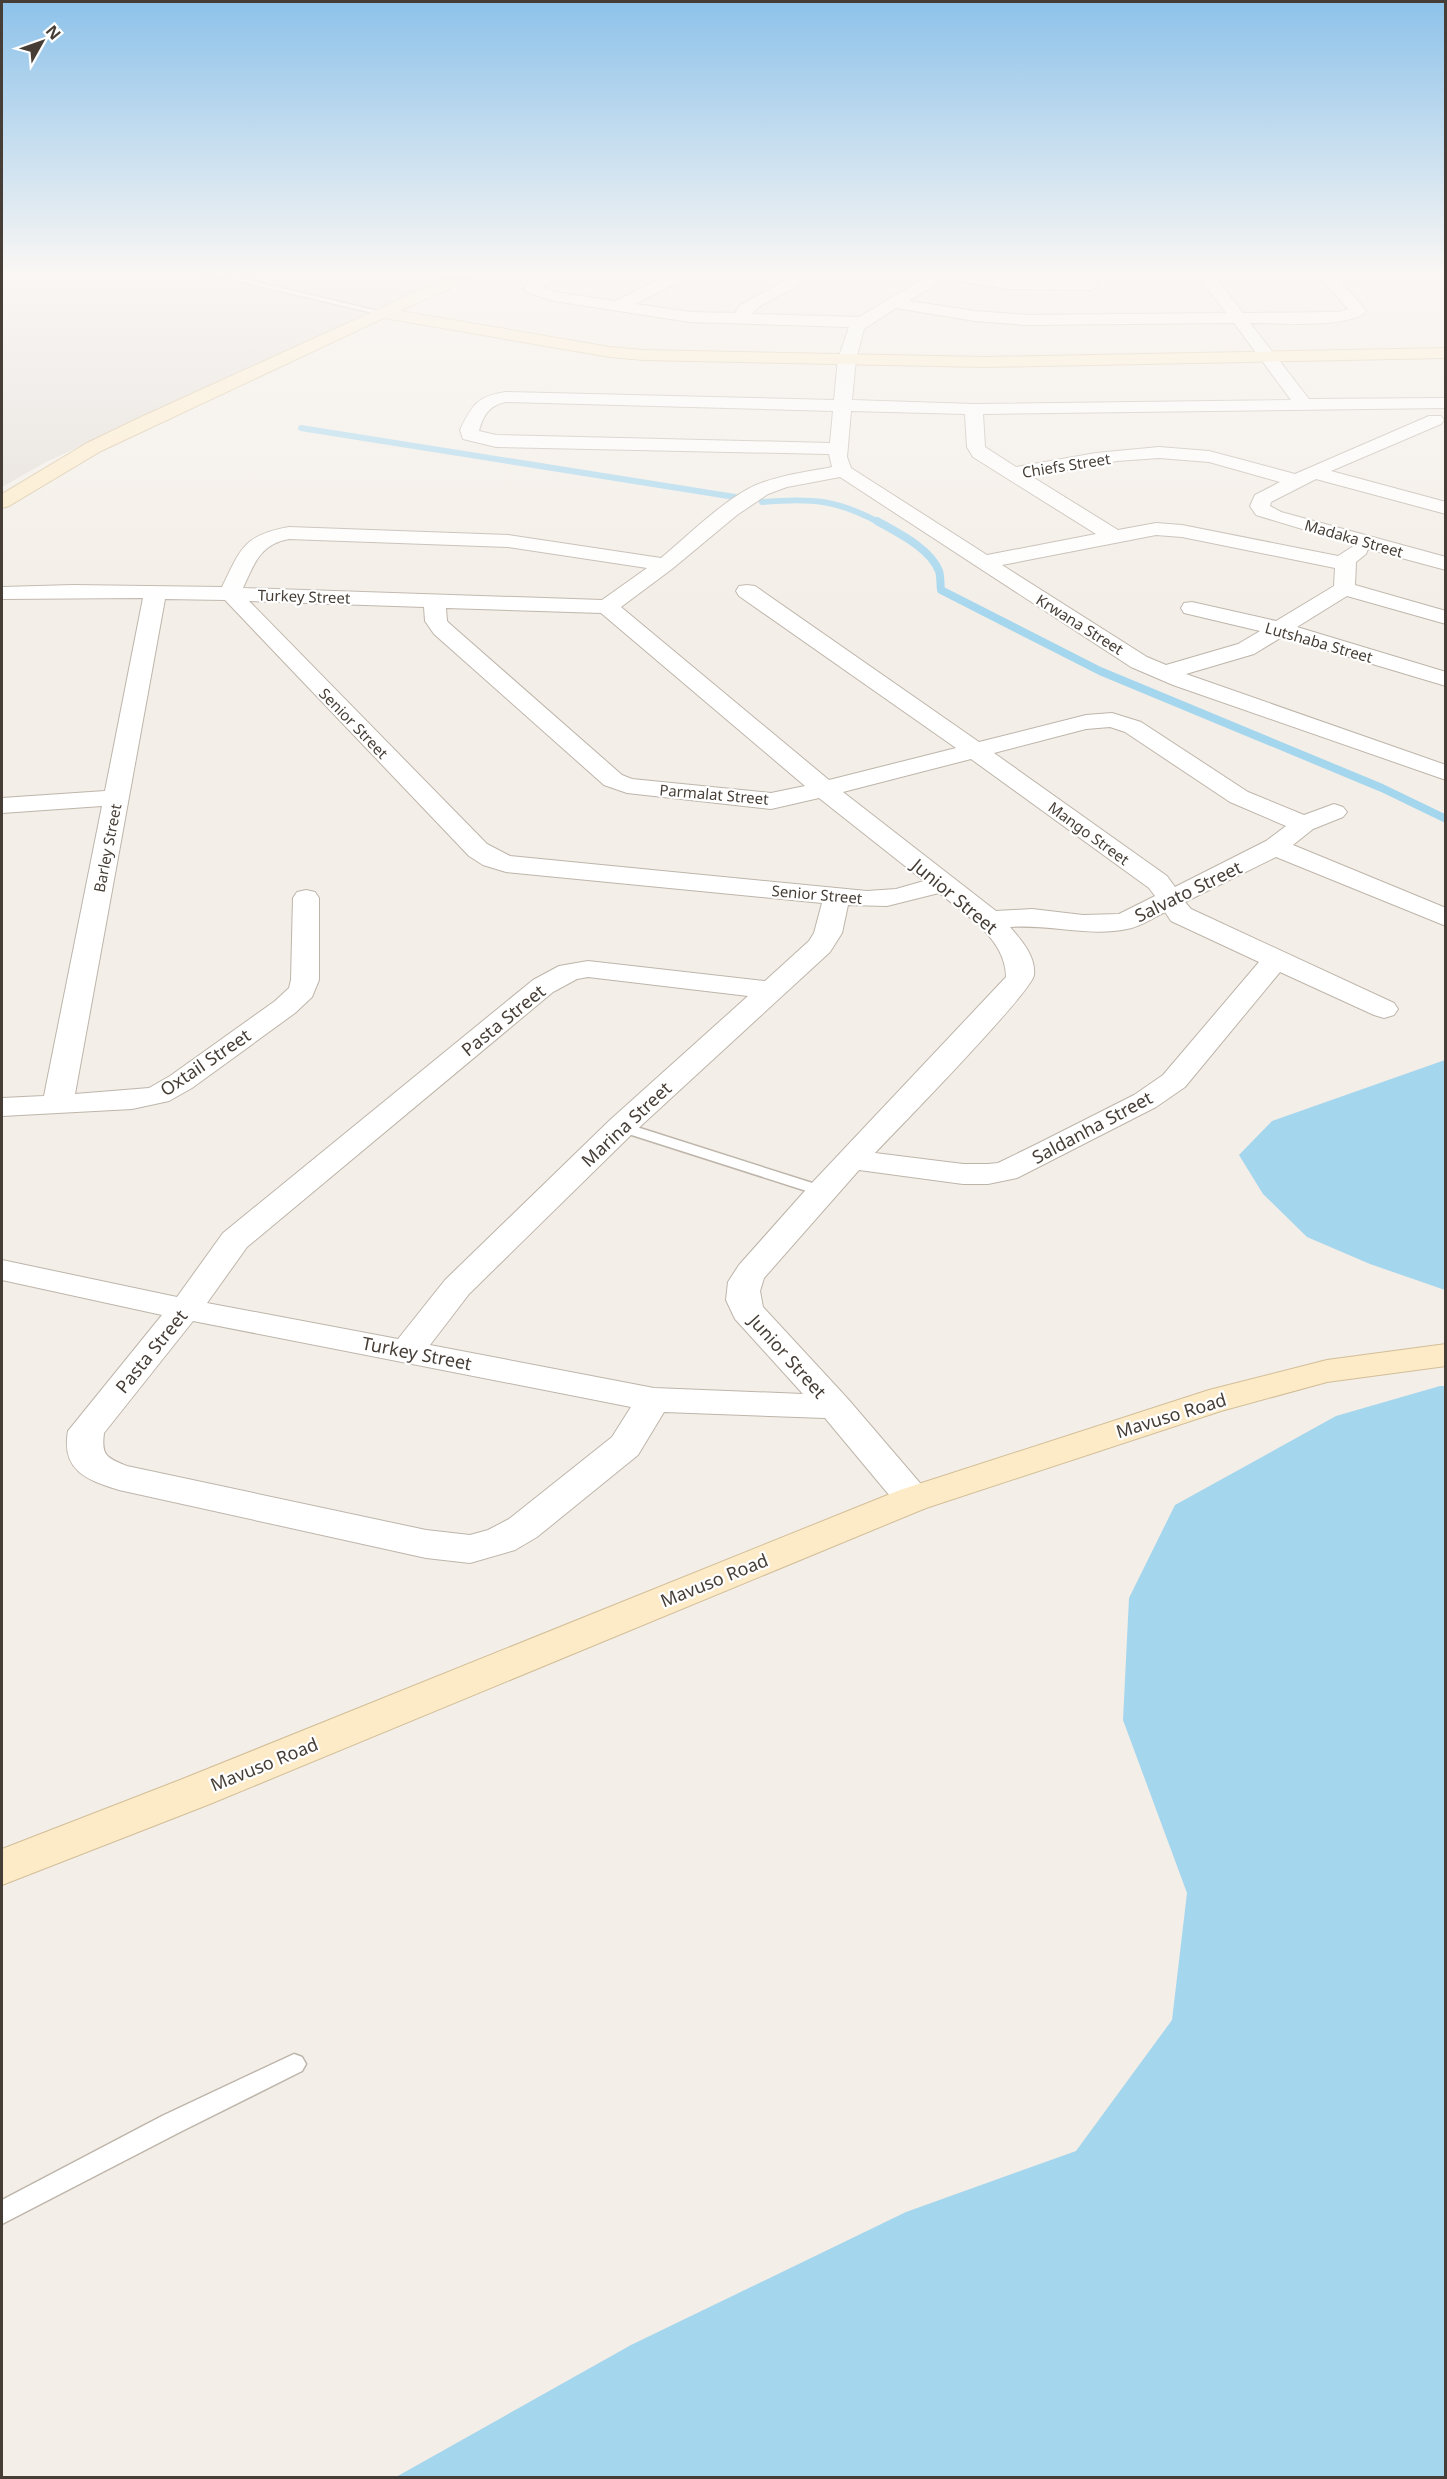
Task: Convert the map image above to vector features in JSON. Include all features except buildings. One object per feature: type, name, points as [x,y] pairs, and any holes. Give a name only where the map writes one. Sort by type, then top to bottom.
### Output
[{"type":"street","points":[[2,502],[105,442],[219,389]]},
{"type":"street","points":[[841,460],[845,389]]},
{"type":"street","points":[[1292,389],[1303,403]]},
{"type":"street","points":[[841,460],[496,441],[470,435],[469,430],[481,406],[494,398],[506,397],[974,409],[1303,403],[1446,403]]},
{"type":"street","points":[[1305,476],[1440,422],[1419,403]]},
{"type":"street","points":[[974,409],[976,447],[991,461],[1113,536]]},
{"type":"street","name":"Chiefs Street","points":[[1012,474],[1129,455],[1180,453],[1305,476],[1446,508]]},
{"type":"street","points":[[607,607],[665,565],[730,511],[761,490],[841,460]]},
{"type":"street","name":"Krwana Street","points":[[841,460],[984,562],[1139,662],[1163,673],[1446,773]]},
{"type":"street","name":"Madaka Street","points":[[1305,476],[1262,499],[1260,506],[1263,511],[1446,564]]},
{"type":"street","points":[[984,562],[1113,536],[1168,529],[1344,564]]},
{"type":"street","points":[[230,593],[254,545],[270,536],[289,533],[508,541],[665,565]]},
{"type":"street","points":[[1344,564],[1369,543]]},
{"type":"street","points":[[1163,673],[1246,649],[1280,629],[1344,588],[1347,571],[1344,564]]},
{"type":"street","points":[[1344,588],[1446,618]]},
{"type":"street","name":"Turkey Street","points":[[2,593],[73,591],[230,593],[607,607]]},
{"type":"street","name":"Mango Street","points":[[747,591],[975,750],[1158,882],[1169,901],[1181,915],[1384,1009]]},
{"type":"street","name":"Barley Street","points":[[58,1103],[154,593]]},
{"type":"street","name":"Senior Street","points":[[230,593],[478,850],[492,860],[506,864],[837,897],[887,899],[914,894],[942,883]]},
{"type":"street","name":"Parmalat Street","points":[[435,602],[436,621],[442,629],[619,783],[635,788],[760,800],[785,798],[1100,720],[1112,720],[1133,727],[1239,797],[1304,824]]},
{"type":"street","name":"Junior Street","points":[[607,607],[824,789],[990,921],[1014,950],[1020,966],[1020,978],[1003,999],[822,1191],[751,1272],[741,1287],[742,1299],[747,1311],[835,1407],[913,1499]]},
{"type":"street","name":"Lutshaba Street","points":[[1192,608],[1280,629],[1446,679]]},
{"type":"street","points":[[2,805],[117,798]]},
{"type":"street","name":"Salvato Street","points":[[990,921],[1032,917],[1094,923],[1124,922],[1275,847],[1304,824],[1334,812]]},
{"type":"street","points":[[1275,847],[1445,918]]},
{"type":"street","name":"Marina Street","points":[[407,1351],[457,1287],[621,1127],[820,946],[828,933],[837,897]]},
{"type":"street","name":"Oxtail Street","points":[[2,1107],[132,1100],[158,1095],[181,1082],[295,999],[302,991],[305,980],[306,898]]},
{"type":"street","name":"Saldanha Street","points":[[852,1160],[963,1174],[1006,1171],[1144,1101],[1174,1081],[1275,960]]},
{"type":"street","name":"Pasta Street","points":[[654,1400],[625,1446],[523,1528],[501,1540],[470,1549],[426,1544],[119,1477],[96,1469],[87,1459],[82,1447],[86,1431],[185,1309],[226,1248],[543,986],[569,972],[588,969],[770,990]]},
{"type":"street","name":"Turkey Street","points":[[2,1270],[185,1309],[654,1400],[835,1407]]},
{"type":"street","name":"Mavuso Road","points":[[2,1867],[195,1792],[913,1499],[1209,1402],[1327,1371],[1446,1355]]},
{"type":"lane","points":[[621,1127],[822,1191]]},
{"type":"lane","points":[[2,2212],[171,2124],[294,2064]]},
{"type":"shaded area","points":[[2,389],[205,389],[46,462],[2,487]]},
{"type":"water","points":[[1446,1060],[1445,1290],[1370,1264],[1307,1237],[1263,1194],[1239,1155],[1272,1121]]},
{"type":"water","points":[[1446,1386],[1445,2477],[396,2477],[631,2345],[906,2212],[1076,2151],[1172,2020],[1187,1893],[1123,1720],[1129,1598],[1175,1505],[1336,1416]]},
{"type":"waterway","points":[[301,428],[735,497]]},
{"type":"waterway","points":[[762,502],[795,500],[823,502],[850,509],[880,523]]},
{"type":"waterway","points":[[877,521],[903,536],[928,555],[939,571],[941,590],[1100,671],[1382,788],[1446,819]]}]
